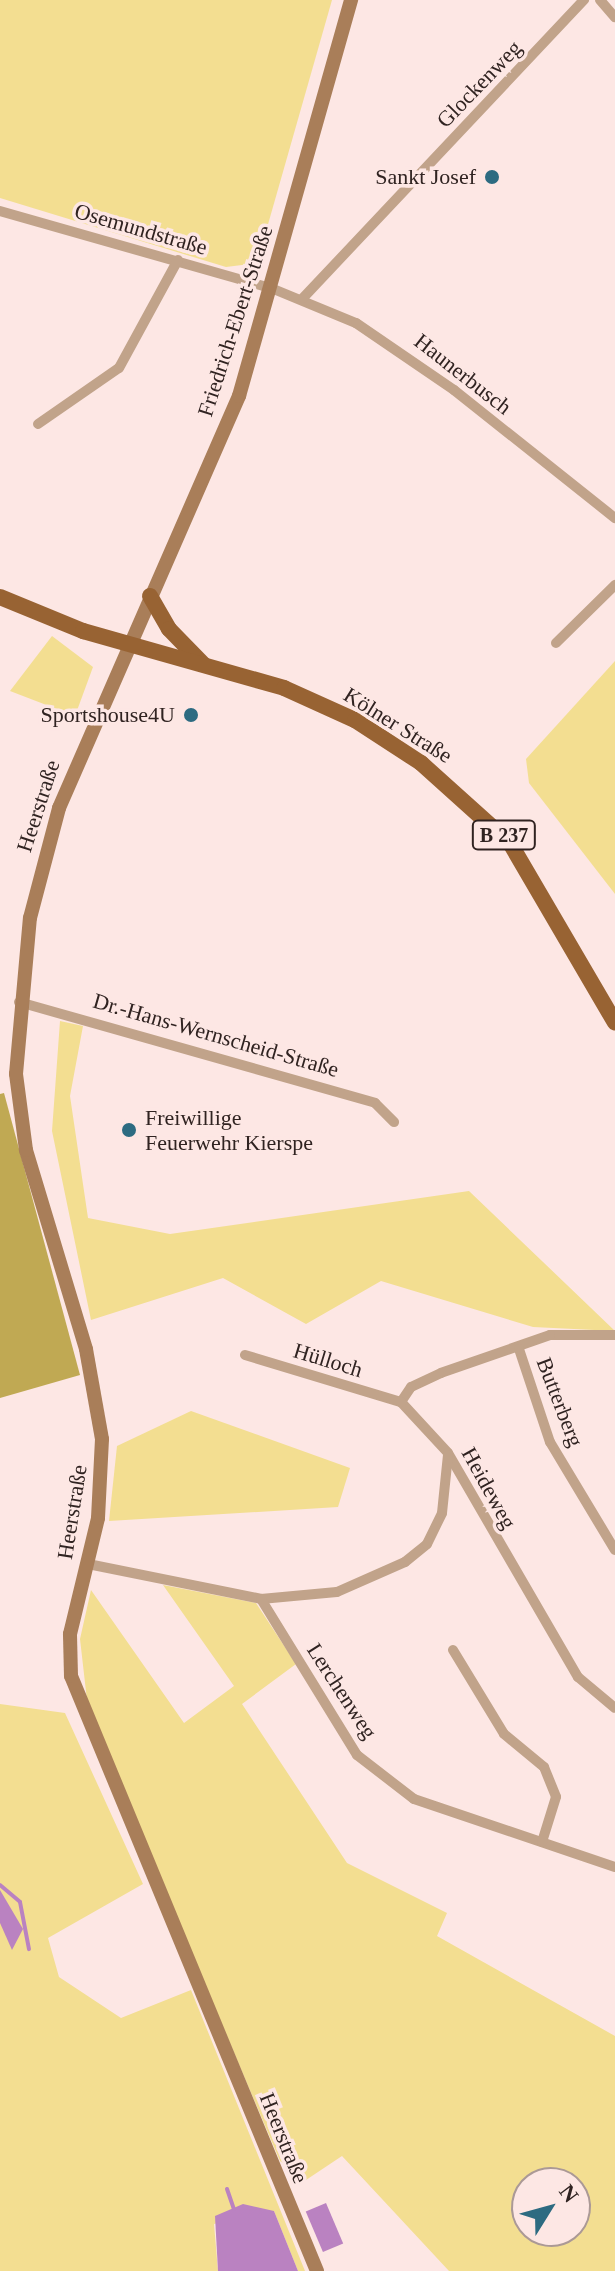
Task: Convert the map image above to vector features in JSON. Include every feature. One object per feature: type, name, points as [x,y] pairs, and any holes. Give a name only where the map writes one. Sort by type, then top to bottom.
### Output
[{"type":"main road","name":"Friedrich-Ebert-Straße","points":[[127,643],[239,396],[351,0]]},
{"type":"main road","points":[[150,596],[169,629],[204,665]]},
{"type":"main road","name":"Kölner Straße","points":[[0,597],[127,643],[204,665],[339,712],[473,803],[510,843],[615,1023]]},
{"type":"main road","name":"Heerstraße","points":[[127,643],[59,808],[30,918],[19,1002],[17,1103],[26,1150],[98,1401],[103,1478],[88,1564],[70,1634],[82,1711],[317,2271]]},
{"type":"street","name":"Glockenweg","points":[[303,298],[584,0]]},
{"type":"street","points":[[600,0],[615,17]]},
{"type":"street","name":"Osemundstraße","points":[[0,211],[271,288]]},
{"type":"street","points":[[38,424],[119,368],[178,260]]},
{"type":"street","name":"Haunerbusch","points":[[271,288],[303,298],[403,352],[615,518]]},
{"type":"street","points":[[556,643],[615,585]]},
{"type":"street","name":"Dr.-Hans-Wernscheid-Straße","points":[[19,1002],[375,1103],[394,1122]]},
{"type":"street","points":[[401,1402],[411,1387],[441,1373],[519,1349],[550,1335],[615,1335]]},
{"type":"street","name":"Butterberg","points":[[519,1349],[550,1442],[615,1550]]},
{"type":"street","name":"Hülloch","points":[[245,1355],[401,1402]]},
{"type":"street","name":"Heideweg","points":[[401,1402],[448,1453],[559,1649],[615,1708]]},
{"type":"street","points":[[88,1564],[261,1599],[337,1592],[405,1562],[427,1544],[442,1513],[448,1453]]},
{"type":"street","name":"Lerchenweg","points":[[261,1599],[357,1755],[414,1799],[615,1867]]},
{"type":"street","points":[[453,1650],[504,1734],[544,1767],[556,1797],[542,1842]]},
{"type":"shaded area","points":[[0,0],[332,0],[257,263],[226,267],[0,198]]},
{"type":"shaded area","points":[[52,636],[93,667],[75,716],[10,691]]},
{"type":"shaded area","points":[[615,661],[615,894],[529,783],[526,759]]},
{"type":"shaded area","points":[[60,1021],[83,1026],[70,1096],[88,1218],[170,1234],[469,1191],[615,1331],[533,1327],[381,1281],[306,1324],[223,1278],[91,1320],[52,1131]]},
{"type":"shaded area","points":[[4,1093],[80,1375],[0,1398],[0,1094]]},
{"type":"shaded area","points":[[191,1411],[350,1468],[338,1507],[109,1521],[117,1446]]},
{"type":"shaded area","points":[[163,1585],[256,1603],[296,1664],[242,1704],[347,1863],[447,1913],[437,1936],[615,2036],[615,2271],[449,2271],[342,2156],[306,2180],[280,2161],[88,1709],[80,1639],[91,1590],[184,1723],[234,1686]]},
{"type":"shaded area","points":[[0,1704],[65,1713],[143,1884],[48,1938],[59,1977],[121,2018],[191,1990],[305,2271],[298,2271],[274,2211],[214,2224],[218,2271],[0,2271]]},
{"type":"shaded area","points":[[0,1890],[23,1929],[12,1950],[0,1923]]},
{"type":"shaded area","points":[[326,2203],[343,2244],[323,2252],[306,2212]]},
{"type":"shaded area","points":[[243,2204],[274,2211],[298,2271],[218,2271],[215,2216]]},
{"type":"waterway","points":[[0,1885],[20,1902],[29,1949]]},
{"type":"waterway","points":[[227,2189],[234,2209]]},
{"type":"place","name":"Sankt Josef","points":[[492,177]]},
{"type":"place","name":"Sportshouse4U","points":[[191,715]]},
{"type":"place","name":"Freiwillige Feuerwehr Kierspe","points":[[129,1130]]}]
